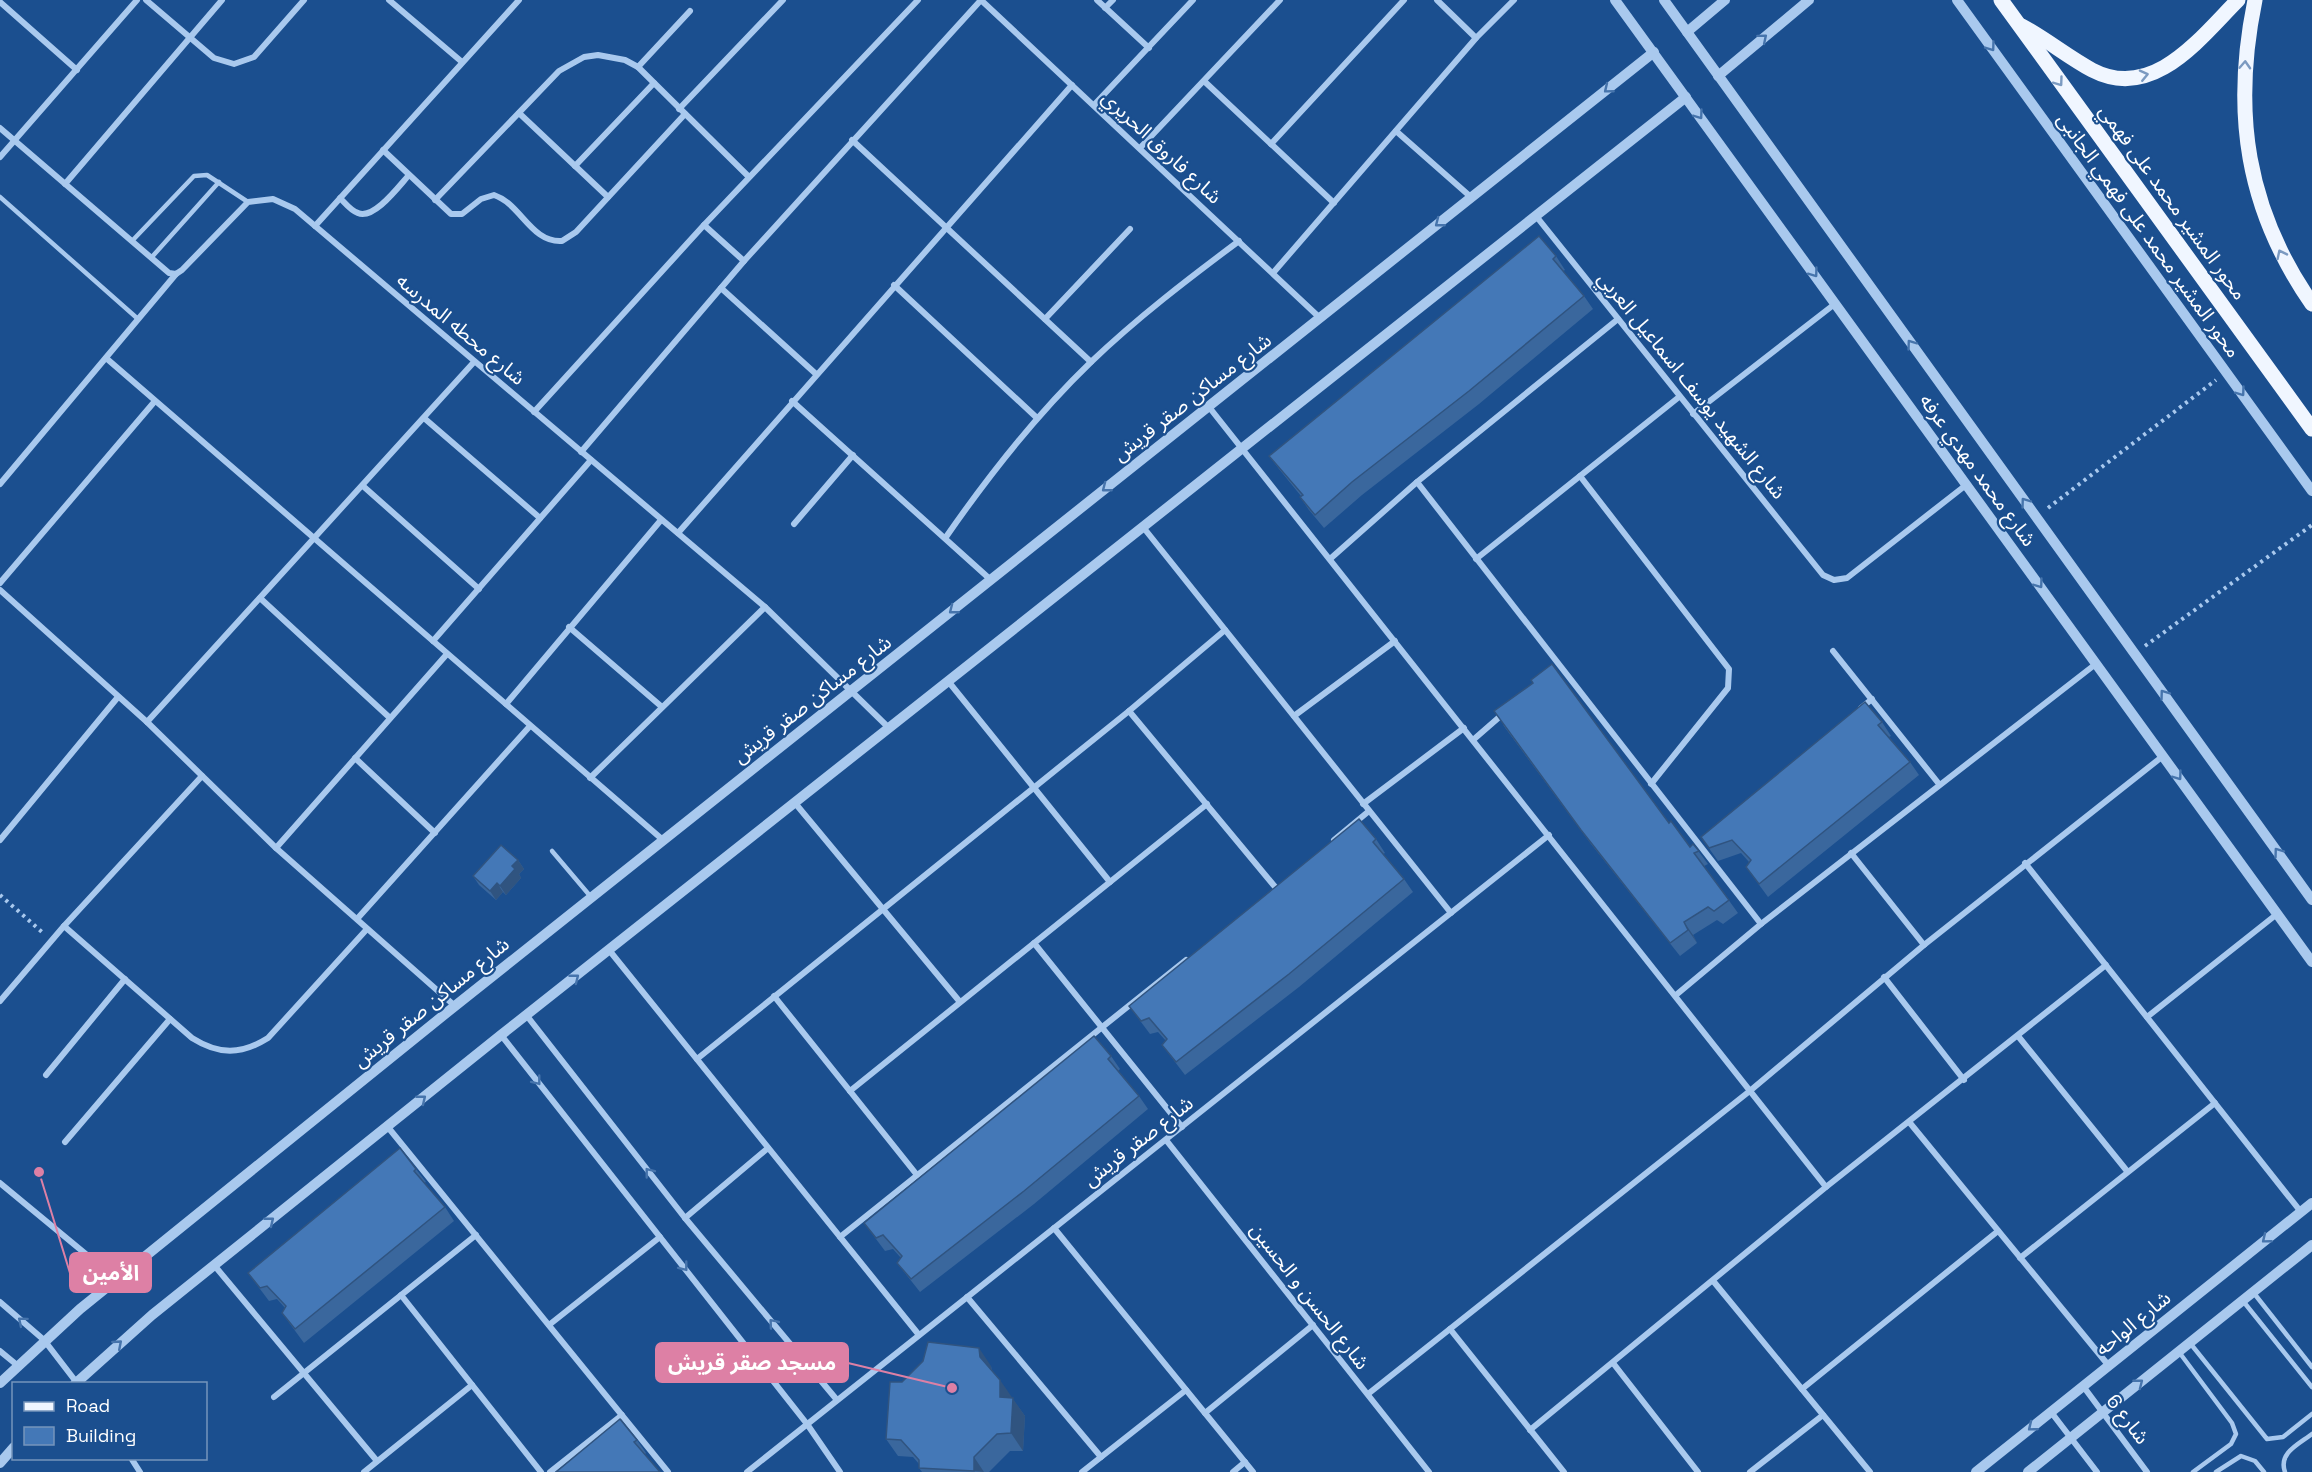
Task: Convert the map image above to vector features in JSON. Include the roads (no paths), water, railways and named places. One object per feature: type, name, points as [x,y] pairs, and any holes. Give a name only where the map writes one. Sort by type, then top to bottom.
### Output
[{"type":"main road","name":"محور المشير محمد على فهمي","points":[[2001,0],[2312,429]]},
{"type":"main road","points":[[2016,23],[2094,70],[2115,77],[2138,78],[2160,71],[2179,58],[2238,0]]},
{"type":"main road","points":[[2255,0],[2245,59],[2243,103],[2247,147],[2256,190],[2270,231],[2289,271],[2312,304]]},
{"type":"street","points":[[0,157],[137,0]]},
{"type":"street","points":[[146,0],[223,63],[244,63],[254,57],[304,0]]},
{"type":"street","points":[[65,184],[222,0]]},
{"type":"street","points":[[390,0],[462,62]]},
{"type":"street","points":[[315,226],[519,0]]},
{"type":"street","points":[[679,109],[783,0]]},
{"type":"street","points":[[534,412],[704,225],[918,0]]},
{"type":"street","points":[[581,452],[744,261],[981,0]]},
{"type":"street","name":"شارع فاروق الحريري","points":[[981,0],[1320,318]]},
{"type":"street","points":[[1097,0],[1149,48]]},
{"type":"street","points":[[1105,8],[1113,0]]},
{"type":"street","points":[[1094,105],[1193,0]]},
{"type":"street","points":[[1140,148],[1280,0]]},
{"type":"street","points":[[1271,144],[1404,0]]},
{"type":"street","points":[[1437,0],[1476,38]]},
{"type":"street","points":[[1273,273],[1476,38],[1514,0]]},
{"type":"street","name":"شارع محمد مهدي عرفه","points":[[1615,0],[2312,962]]},
{"type":"street","name":"شارع محمد مهدي عرفه","points":[[1664,0],[2312,900]]},
{"type":"street","points":[[1687,32],[1725,0]]},
{"type":"street","points":[[1718,76],[1809,0]]},
{"type":"street","name":"محور المشير محمد على فهمي الجانبى","points":[[1956,0],[2312,491]]},
{"type":"street","points":[[0,2],[77,70]]},
{"type":"street","points":[[638,68],[690,11]]},
{"type":"street","name":"شارع مساكن صقر قريش","points":[[0,1383],[44,1340],[116,1279],[455,1006],[1654,52]]},
{"type":"street","points":[[435,200],[559,71],[584,57],[612,56],[638,68],[749,177]]},
{"type":"street","points":[[1204,81],[1334,203]]},
{"type":"street","points":[[575,166],[654,83]]},
{"type":"street","points":[[678,533],[1072,85]]},
{"type":"street","points":[[77,1382],[128,1335],[387,1126],[1686,97]]},
{"type":"street","points":[[519,113],[608,197]]},
{"type":"street","points":[[383,150],[435,200],[456,215],[466,212],[487,196],[500,197],[539,234],[554,242],[570,238],[685,114]]},
{"type":"street","points":[[0,128],[169,273],[176,274]]},
{"type":"street","points":[[1396,131],[1472,198]]},
{"type":"street","points":[[852,140],[1091,362]]},
{"type":"street","points":[[340,198],[361,215],[372,213],[409,175]]},
{"type":"street","name":"شارع محطه المدرسه","points":[[248,202],[266,199],[284,202],[315,226],[765,607],[889,728]]},
{"type":"street","points":[[0,484],[176,274],[248,202]]},
{"type":"street","name":"شارع الشهيد يوسف اسماعيل العربي","points":[[1536,216],[1822,575],[1834,580],[1847,578],[1966,485]]},
{"type":"street","points":[[704,225],[744,261]]},
{"type":"street","points":[[1045,319],[1130,229]]},
{"type":"street","points":[[946,537],[974,496],[1037,418],[1091,362],[1136,321],[1239,241]]},
{"type":"street","points":[[894,285],[1037,418]]},
{"type":"street","points":[[721,288],[816,374]]},
{"type":"street","points":[[1694,414],[1836,303]]},
{"type":"street","points":[[1330,559],[1417,482],[1618,319]]},
{"type":"street","points":[[106,358],[663,840]]},
{"type":"street","points":[[147,722],[474,362]]},
{"type":"street","points":[[1476,559],[1679,397]]},
{"type":"street","points":[[0,583],[155,400]]},
{"type":"street","points":[[792,401],[946,537],[991,580]]},
{"type":"street","points":[[1209,407],[1826,1187]]},
{"type":"street","points":[[424,418],[540,518]]},
{"type":"street","points":[[794,524],[854,455]]},
{"type":"street","points":[[433,641],[591,460]]},
{"type":"street","points":[[1580,476],[1729,669],[1728,688],[1652,784]]},
{"type":"street","points":[[1417,482],[1761,924]]},
{"type":"street","points":[[363,486],[479,589]]},
{"type":"street","points":[[506,704],[661,520]]},
{"type":"street","points":[[1143,527],[1451,913]]},
{"type":"street","points":[[0,590],[147,722],[276,848],[455,1006]]},
{"type":"street","points":[[260,598],[390,718]]},
{"type":"street","points":[[590,778],[765,607]]},
{"type":"street","points":[[569,627],[662,707]]},
{"type":"street","points":[[697,1059],[1130,711],[1225,630]]},
{"type":"street","points":[[1294,716],[1395,641]]},
{"type":"street","points":[[1833,651],[1939,783]]},
{"type":"street","points":[[276,848],[447,654]]},
{"type":"street","points":[[1676,995],[1761,924],[1939,783],[2097,663]]},
{"type":"street","points":[[1551,673],[1560,666]]},
{"type":"street","points":[[948,681],[1110,882]]},
{"type":"street","points":[[0,840],[118,697]]},
{"type":"street","points":[[1853,714],[1872,699]]},
{"type":"street","points":[[1473,740],[1508,710]]},
{"type":"street","points":[[1130,711],[1276,888]]},
{"type":"street","points":[[357,920],[530,726]]},
{"type":"street","points":[[1363,804],[1464,728]]},
{"type":"street","points":[[1368,1394],[1751,1090],[1884,977],[2025,863],[2164,755]]},
{"type":"street","points":[[355,758],[435,833]]},
{"type":"street","points":[[0,1001],[64,926],[202,777]]},
{"type":"street","points":[[795,802],[960,1002]]},
{"type":"street","points":[[850,1091],[1206,804]]},
{"type":"street","points":[[1326,846],[1369,811]]},
{"type":"street","name":"شارع صقر قريش","points":[[747,1472],[1549,835]]},
{"type":"street","points":[[1698,844],[1707,836]]},
{"type":"street","points":[[1851,853],[1924,945]]},
{"type":"street","points":[[2025,863],[2301,1212]]},
{"type":"street","points":[[1267,896],[1284,881]]},
{"type":"street","points":[[2147,1017],[2277,914]]},
{"type":"street","points":[[64,926],[170,1019],[206,1047],[238,1052],[254,1047],[268,1038],[367,929]]},
{"type":"street","points":[[1034,943],[1182,1127]]},
{"type":"street","points":[[609,950],[919,1335]]},
{"type":"street","points":[[840,1237],[1193,954]]},
{"type":"street","points":[[1530,1430],[1714,1282],[1826,1187],[1910,1123],[2106,965]]},
{"type":"street","points":[[1884,977],[1964,1080]]},
{"type":"street","points":[[46,1075],[125,980]]},
{"type":"street","points":[[774,996],[917,1175]]},
{"type":"street","points":[[527,1016],[685,1218],[837,1400]]},
{"type":"street","points":[[65,1142],[170,1019]]},
{"type":"street","points":[[501,1035],[807,1424],[840,1472]]},
{"type":"street","points":[[2018,1036],[2127,1171]]},
{"type":"street","points":[[2020,1258],[2215,1103]]},
{"type":"street","points":[[1910,1123],[2109,1366]]},
{"type":"street","points":[[387,1126],[668,1472]]},
{"type":"street","name":"شارع الحسن و الحسين","points":[[1166,1140],[1429,1472]]},
{"type":"street","points":[[685,1218],[768,1148]]},
{"type":"street","points":[[0,1183],[116,1279]]},
{"type":"street","name":"شارع الواحه","points":[[1976,1472],[2312,1203]]},
{"type":"street","points":[[1054,1228],[1253,1472]]},
{"type":"street","points":[[1802,1389],[1998,1231]]},
{"type":"street","points":[[274,1397],[476,1235]]},
{"type":"street","points":[[549,1325],[660,1237]]},
{"type":"street","points":[[2028,1472],[2312,1245]]},
{"type":"street","points":[[214,1265],[377,1461]]},
{"type":"street","points":[[1714,1282],[1870,1472]]},
{"type":"street","points":[[401,1295],[541,1472]]},
{"type":"street","points":[[967,1297],[1101,1457]]},
{"type":"street","points":[[0,1302],[44,1340],[75,1382]]},
{"type":"street","points":[[1205,1413],[1313,1325]]},
{"type":"street","points":[[1450,1329],[1564,1472]]},
{"type":"street","points":[[0,1351],[17,1365]]},
{"type":"street","points":[[1613,1363],[1698,1472]]},
{"type":"street","points":[[364,1472],[472,1385]]},
{"type":"street","name":"شارع 6","points":[[2083,1386],[2147,1472]]},
{"type":"street","points":[[1082,1472],[1186,1390]]},
{"type":"street","points":[[2051,1412],[2097,1472]]},
{"type":"street","points":[[1750,1472],[1823,1414]]},
{"type":"street","points":[[550,1472],[622,1415]]},
{"type":"street","points":[[0,1463],[12,1449]]},
{"type":"street","points":[[1233,1472],[1245,1462]]},
{"type":"lane","points":[[132,241],[194,176],[207,175],[248,202]]},
{"type":"lane","points":[[151,258],[219,182]]},
{"type":"lane","points":[[0,197],[138,319]]},
{"type":"lane","points":[[552,851],[591,897]]},
{"type":"lane","points":[[2253,1292],[2312,1367]]},
{"type":"lane","points":[[2243,1301],[2312,1387]]},
{"type":"lane","points":[[2190,1343],[2267,1439],[2283,1437],[2312,1414]]},
{"type":"lane","points":[[2179,1352],[2232,1423],[2236,1434],[2231,1444],[2193,1472]]},
{"type":"lane","points":[[2285,1472],[2283,1463],[2287,1453],[2312,1434]]},
{"type":"lane","points":[[2216,1472],[2241,1456],[2255,1461],[2264,1472]]},
{"type":"place","name":"الأمين","points":[[39,1172]]},
{"type":"place","name":"مسجد صقر قريش","points":[[952,1388]]}]
